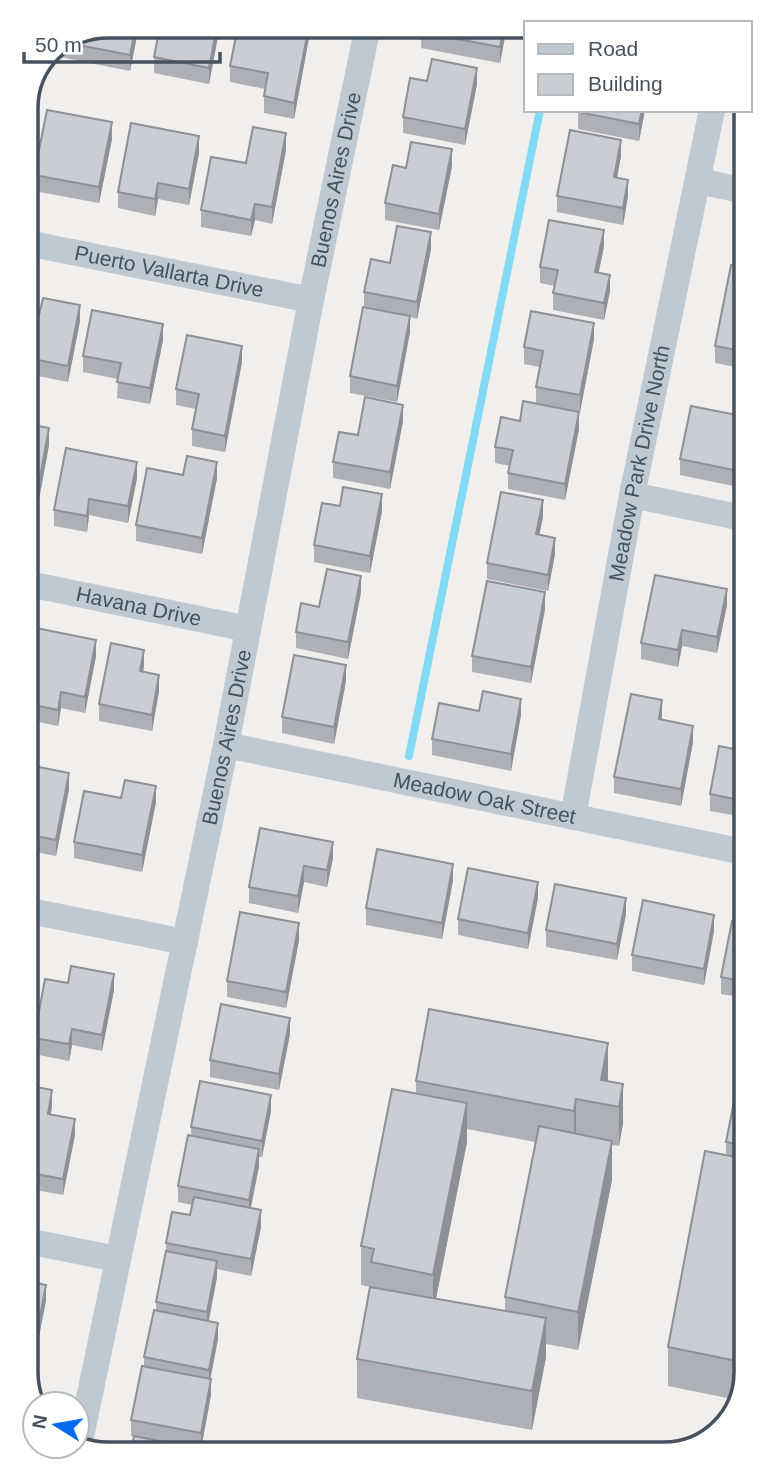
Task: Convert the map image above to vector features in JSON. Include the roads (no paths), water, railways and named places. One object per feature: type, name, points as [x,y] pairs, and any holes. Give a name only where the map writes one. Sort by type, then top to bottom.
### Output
[{"type":"street","name":"Buenos Aires Drive","points":[[90,1390],[226,745],[365,38]]},
{"type":"street","name":"Meadow Park Drive North","points":[[573,817],[632,495],[712,112]]},
{"type":"street","points":[[698,181],[735,189]]},
{"type":"street","name":"Puerto Vallarta Drive","points":[[39,245],[312,300]]},
{"type":"street","points":[[632,495],[735,516]]},
{"type":"street","name":"Havana Drive","points":[[39,586],[248,629]]},
{"type":"street","name":"Meadow Oak Street","points":[[226,745],[735,850]]},
{"type":"street","points":[[38,913],[185,942]]},
{"type":"street","points":[[38,1243],[117,1259]]},
{"type":"waterway","points":[[409,756],[540,112]]}]
